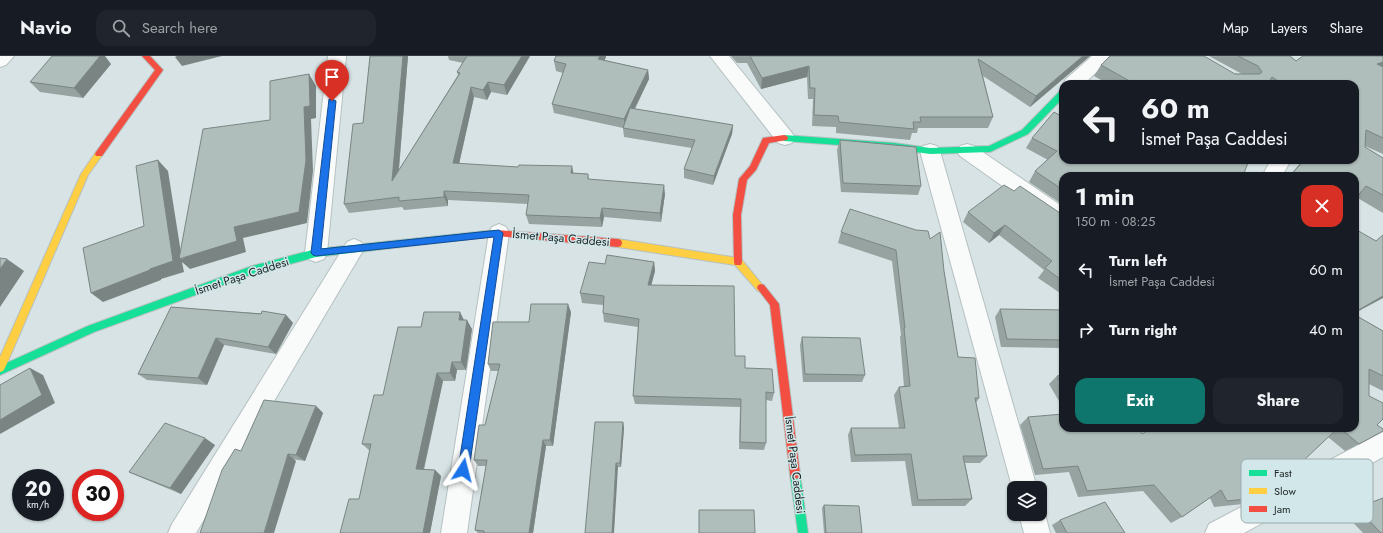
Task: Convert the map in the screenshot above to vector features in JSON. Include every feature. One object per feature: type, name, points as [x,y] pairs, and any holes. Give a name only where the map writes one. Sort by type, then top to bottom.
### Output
[{"type":"street","points":[[0,61],[5,56]]},
{"type":"street","points":[[0,369],[85,174],[159,70],[146,56]]},
{"type":"street","points":[[316,253],[337,56]]},
{"type":"street","points":[[719,56],[785,138]]},
{"type":"street","points":[[1076,80],[1103,56]]},
{"type":"street","points":[[738,262],[738,215],[743,179],[753,168],[766,140],[785,138],[930,151],[967,151],[990,149],[1025,132],[1059,97]]},
{"type":"street","points":[[930,151],[1022,481]]},
{"type":"street","points":[[967,151],[1059,215]]},
{"type":"street","points":[[454,533],[499,233]]},
{"type":"street","name":"İsmet Paşa Caddesi","points":[[0,369],[91,329],[252,270],[316,253],[499,233],[621,243],[738,262],[774,304],[803,533]]},
{"type":"street","points":[[181,533],[354,248]]},
{"type":"street","points":[[1355,459],[1383,444]]},
{"type":"street","points":[[1034,521],[1037,533]]},
{"type":"street","points":[[1218,533],[1241,521]]},
{"type":"building","points":[[52,56],[100,56],[74,88],[30,82]]},
{"type":"building","points":[[370,56],[403,56],[392,181],[460,73],[457,72],[467,56],[522,56],[504,85],[488,82],[483,90],[471,87],[453,163],[518,167],[519,165],[572,166],[571,173],[588,174],[588,179],[664,185],[660,213],[602,208],[600,218],[526,215],[529,195],[444,191],[444,197],[399,201],[399,197],[344,204],[353,124],[363,123]]},
{"type":"building","points":[[556,56],[600,56],[598,59],[648,70],[624,119],[552,104],[566,64],[554,61]]},
{"type":"building","points":[[750,56],[1083,56],[1036,96],[978,59],[993,117],[920,117],[921,122],[913,122],[914,129],[839,122],[838,116],[814,115],[815,88],[810,88],[809,66],[762,78]]},
{"type":"building","points":[[1110,56],[1204,56],[1235,74],[1260,74],[1262,72],[1258,66],[1238,56],[1290,56],[1296,61],[1303,56],[1383,56],[1383,62],[1377,64],[1383,67],[1383,138],[1366,130],[1365,147],[1383,158],[1383,195],[1366,186],[1359,194],[1359,172],[1294,172],[1300,164],[1359,164],[1359,80],[1277,80],[1272,77],[1270,80],[1128,80],[1101,65]]},
{"type":"building","points":[[309,74],[310,106],[304,107],[306,160],[299,212],[234,227],[237,241],[179,259],[203,129],[270,120],[270,81]]},
{"type":"building","points":[[630,108],[733,125],[714,176],[684,169],[695,140],[623,128]]},
{"type":"building","points":[[1054,112],[1059,115],[1059,164],[1248,164],[1244,172],[1059,172],[1059,187],[1035,171],[1057,151],[1032,138]]},
{"type":"building","points":[[840,140],[916,147],[921,186],[843,183]]},
{"type":"building","points":[[158,160],[173,261],[91,293],[83,248],[144,226],[136,166]]},
{"type":"building","points":[[1004,185],[1014,191],[1020,186],[1059,212],[1059,278],[1045,268],[1052,261],[1005,225],[994,233],[968,212]]},
{"type":"building","points":[[850,209],[916,230],[928,231],[930,239],[940,232],[944,271],[958,357],[975,358],[979,398],[975,398],[987,456],[963,456],[972,499],[918,500],[911,454],[855,455],[851,428],[905,428],[899,387],[910,386],[896,250],[841,232]]},
{"type":"building","points":[[1359,231],[1376,241],[1383,235],[1383,296],[1359,310]]},
{"type":"building","points":[[607,255],[654,262],[648,285],[734,286],[735,356],[745,356],[745,368],[772,369],[774,393],[766,392],[766,443],[740,442],[741,399],[633,396],[639,319],[603,313],[604,296],[580,293],[589,262],[605,264]]},
{"type":"building","points":[[0,258],[7,259],[0,269]]},
{"type":"building","points":[[531,304],[568,304],[550,440],[543,440],[529,533],[484,533],[484,531],[475,530],[487,460],[474,460],[479,425],[485,425],[500,364],[488,364],[493,322],[529,322]]},
{"type":"building","points":[[171,307],[261,314],[262,311],[286,315],[268,347],[216,338],[198,378],[138,374]]},
{"type":"building","points":[[1000,309],[1059,310],[1059,340],[1007,339]]},
{"type":"building","points":[[424,312],[460,312],[459,320],[467,320],[461,362],[452,362],[450,373],[437,373],[416,469],[435,470],[423,533],[340,533],[349,499],[359,499],[371,444],[362,444],[374,395],[383,395],[398,327],[421,327]]},
{"type":"building","points":[[1359,317],[1383,331],[1383,376],[1369,369],[1369,396],[1383,403],[1383,419],[1377,425],[1383,429],[1383,431],[1359,444],[1345,432],[1359,432]]},
{"type":"building","points":[[802,337],[860,338],[865,375],[805,374]]},
{"type":"building","points":[[30,368],[42,395],[0,420],[0,385]]},
{"type":"building","points":[[264,400],[316,406],[296,455],[288,454],[264,533],[200,533],[222,470],[235,449],[241,451]]},
{"type":"building","points":[[1059,414],[1059,432],[1141,432],[1142,434],[1145,432],[1334,432],[1305,459],[1241,459],[1241,500],[1227,501],[1221,490],[1182,517],[1154,485],[1087,491],[1078,466],[1043,469],[1028,417]]},
{"type":"building","points":[[595,422],[623,422],[620,463],[616,463],[612,533],[585,533]]},
{"type":"building","points":[[165,423],[205,438],[170,488],[129,472]]},
{"type":"building","points":[[1383,498],[1383,533],[1381,533],[1371,523],[1373,523],[1373,502]]},
{"type":"building","points":[[1105,502],[1125,533],[1067,533],[1060,520]]},
{"type":"building","points":[[824,505],[859,506],[862,533],[826,533]]},
{"type":"building","points":[[699,510],[754,510],[755,533],[699,533]]},
{"type":"traffic: fast","points":[[784,138],[894,146],[930,151],[990,149],[1025,132],[1059,97]]},
{"type":"traffic: fast","points":[[0,371],[91,329],[252,270],[316,253],[496,233]]},
{"type":"traffic: fast","points":[[795,474],[803,533]]},
{"type":"traffic: slow","points":[[0,368],[85,174],[99,154]]},
{"type":"traffic: slow","points":[[618,243],[738,262],[761,288]]},
{"type":"traffic: jam","points":[[99,154],[159,70],[146,56]]},
{"type":"traffic: jam","points":[[738,262],[737,215],[743,179],[753,168],[766,140],[784,138]]},
{"type":"traffic: jam","points":[[496,233],[618,243]]},
{"type":"traffic: jam","points":[[761,288],[774,304],[795,474]]},
{"type":"route","points":[[332,101],[316,253],[499,233],[463,470]]}]
